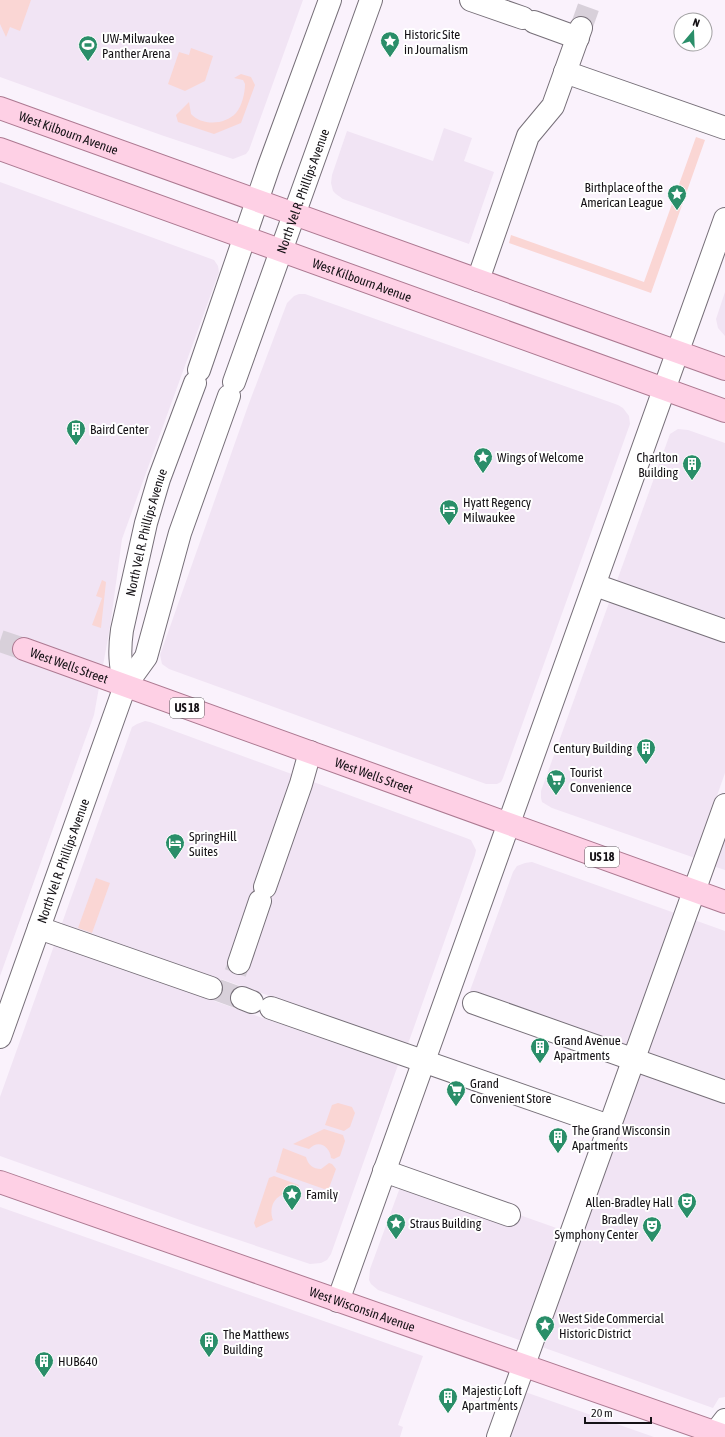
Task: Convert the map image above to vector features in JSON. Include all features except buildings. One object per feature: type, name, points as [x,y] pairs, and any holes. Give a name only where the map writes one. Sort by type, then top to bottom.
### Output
[{"type":"main road","name":"West Kilbourn Avenue","points":[[0,108],[725,369]]},
{"type":"main road","name":"West Kilbourn Avenue","points":[[0,149],[725,411]]},
{"type":"main road","name":"West Wells Street","points":[[24,650],[725,902]]},
{"type":"main road","name":"West Wisconsin Avenue","points":[[0,1182],[523,1366],[720,1431]]},
{"type":"street","name":"North Vel R. Phillips Avenue","points":[[125,686],[120,667],[120,645],[123,623],[146,524],[159,479],[197,376],[269,166],[330,0]]},
{"type":"street","name":"North Vel R. Phillips Avenue","points":[[0,1037],[125,686],[146,657],[180,533],[371,0]]},
{"type":"street","points":[[471,0],[528,20],[579,33],[553,106],[528,136],[478,280]]},
{"type":"street","points":[[565,72],[725,128]]},
{"type":"street","points":[[338,1301],[725,219]]},
{"type":"street","points":[[595,585],[725,631]]},
{"type":"street","points":[[238,963],[301,784],[310,752]]},
{"type":"street","points":[[498,1437],[725,805]]},
{"type":"street","points":[[39,928],[212,988]]},
{"type":"street","points":[[255,1003],[610,1126]]},
{"type":"street","points":[[474,1003],[725,1092]]},
{"type":"street","points":[[384,1172],[509,1216]]},
{"type":"shaded area","name":"UW-Milwaukee Panther Arena","points":[[0,0],[303,0],[249,150],[246,154],[233,159],[161,135],[0,77]]},
{"type":"shaded area","points":[[0,0],[31,0],[20,31],[10,27],[6,37],[0,24]]},
{"type":"shaded area","points":[[191,48],[213,56],[205,81],[185,91],[168,84],[179,52],[189,55]]},
{"type":"shaded area","points":[[241,74],[251,77],[255,85],[241,123],[214,134],[178,122],[176,115],[189,102],[191,114],[201,121],[220,122],[231,117],[238,110],[244,95],[245,84],[243,80],[234,78]]},
{"type":"shaded area","points":[[444,128],[472,138],[464,161],[494,172],[469,244],[343,199],[333,191],[331,183],[332,175],[347,131],[433,161]]},
{"type":"shaded area","points":[[696,137],[705,140],[651,293],[509,243],[511,235],[644,282]]},
{"type":"shaded area","name":"Baird Center","points":[[0,182],[214,260],[218,266],[219,272],[122,539],[110,627],[94,715],[0,976]]},
{"type":"shaded area","points":[[725,292],[725,336],[718,328],[716,319]]},
{"type":"shaded area","points":[[305,294],[618,405],[623,408],[629,416],[630,424],[503,778],[501,782],[497,784],[486,784],[169,669],[162,664],[160,655],[248,406],[287,303],[294,296]]},
{"type":"shaded area","points":[[678,429],[688,430],[725,443],[725,773],[695,858],[552,808],[542,802],[541,798],[541,791],[670,434]]},
{"type":"shaded area","points":[[102,580],[106,582],[101,628],[92,625],[102,598],[96,596]]},
{"type":"shaded area","points":[[145,721],[466,838],[471,840],[476,850],[408,1044],[221,979],[214,1001],[398,1065],[331,1254],[327,1260],[321,1263],[310,1264],[197,1226],[0,1156],[0,1097],[132,727]]},
{"type":"shaded area","points":[[725,834],[725,870],[713,866]]},
{"type":"shaded area","points":[[532,862],[725,931],[725,1397],[719,1398],[713,1408],[542,1347],[640,1072],[463,1010],[513,872],[517,866]]},
{"type":"shaded area","points":[[96,878],[110,883],[92,933],[78,928]]},
{"type":"shaded area","points":[[338,1103],[352,1107],[355,1113],[350,1127],[344,1131],[325,1125],[332,1105]]},
{"type":"shaded area","points":[[324,1129],[343,1135],[345,1141],[340,1156],[334,1159],[331,1158],[326,1147],[320,1144],[316,1144],[309,1149],[293,1144]]},
{"type":"shaded area","points":[[283,1148],[306,1157],[308,1162],[316,1168],[321,1169],[329,1163],[332,1164],[336,1169],[329,1188],[324,1189],[276,1172]]},
{"type":"shaded area","points":[[274,1176],[299,1185],[296,1192],[293,1191],[292,1194],[282,1195],[275,1201],[272,1210],[273,1220],[256,1228],[254,1223],[269,1178]]},
{"type":"shaded area","points":[[402,1182],[514,1213],[562,1230],[522,1341],[378,1290],[371,1284],[369,1280],[370,1269]]},
{"type":"shaded area","points":[[0,1207],[423,1356],[398,1425],[403,1427],[400,1437],[0,1437]]},
{"type":"shaded area","points":[[505,1385],[654,1437],[486,1437]]},
{"type":"tunnel","points":[[581,28],[591,0]]},
{"type":"tunnel","points":[[0,641],[24,649]]},
{"type":"tunnel","points":[[224,1004],[239,963]]},
{"type":"place","name":"Historic Site in Journalism","points":[[390,58]]},
{"type":"place","name":"UW-Milwaukee Panther Arena","points":[[88,62]]},
{"type":"place","name":"Birthplace of the American League","points":[[677,211]]},
{"type":"place","name":"Baird Center","points":[[76,446]]},
{"type":"place","name":"Wings of Welcome","points":[[483,474]]},
{"type":"place","name":"Charlton Building","points":[[692,481]]},
{"type":"place","name":"Hyatt Regency Milwaukee","points":[[449,526]]},
{"type":"place","name":"Century Building","points":[[646,765]]},
{"type":"place","name":"Tourist Convenience","points":[[556,796]]},
{"type":"place","name":"SpringHill Suites","points":[[175,860]]},
{"type":"place","name":"Grand Avenue Apartments","points":[[540,1064]]},
{"type":"place","name":"Grand Convenient Store","points":[[456,1107]]},
{"type":"place","name":"The Grand Wisconsin Apartments","points":[[558,1154]]},
{"type":"place","name":"Family","points":[[292,1211]]},
{"type":"place","name":"Allen-Bradley Hall","points":[[687,1219]]},
{"type":"place","name":"Straus Building","points":[[396,1240]]},
{"type":"place","name":"Bradley Symphony Center","points":[[652,1243]]},
{"type":"place","name":"West Side Commercial Historic District","points":[[545,1342]]},
{"type":"place","name":"The Matthews Building","points":[[209,1358]]},
{"type":"place","name":"HUB640","points":[[44,1378]]},
{"type":"place","name":"Majestic Loft Apartments","points":[[448,1414]]}]
